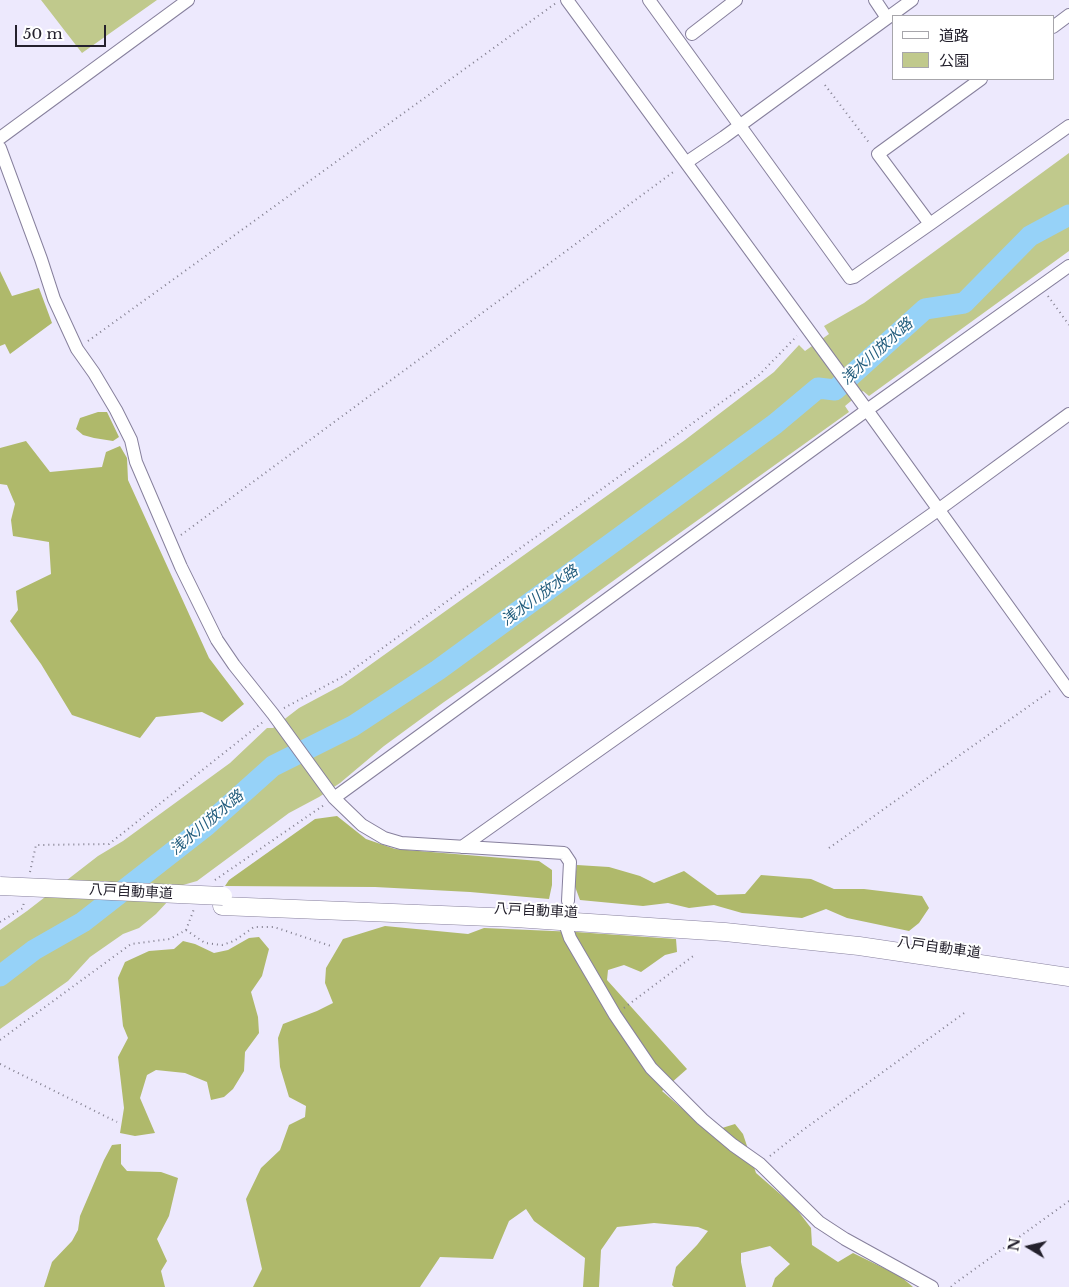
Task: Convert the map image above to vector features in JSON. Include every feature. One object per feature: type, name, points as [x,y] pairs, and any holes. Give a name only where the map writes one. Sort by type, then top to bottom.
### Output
[{"type":"highway","name":"八戸自動車道","points":[[0,886],[725,932],[859,946],[1069,977]]},
{"type":"highway","name":"八戸自動車道","points":[[0,895],[515,909],[723,922],[858,937],[1069,968]]},
{"type":"street","points":[[0,138],[188,0]]},
{"type":"street","points":[[567,0],[687,162],[808,332],[867,410],[1066,686]]},
{"type":"street","points":[[648,0],[740,124],[850,278],[1069,126]]},
{"type":"street","points":[[692,34],[736,0]]},
{"type":"street","points":[[875,0],[887,18]]},
{"type":"street","points":[[687,162],[912,0]]},
{"type":"street","points":[[1054,26],[1069,15]]},
{"type":"street","points":[[930,224],[878,154],[980,80]]},
{"type":"street","points":[[0,148],[54,299],[77,349],[102,388],[131,440],[136,462],[181,567],[217,640],[334,798],[362,825],[384,838],[401,843],[564,853],[570,862],[568,901]]},
{"type":"street","points":[[334,798],[867,410],[1069,266]]},
{"type":"street","points":[[462,847],[938,510],[1069,414]]},
{"type":"street","points":[[566,926],[570,938],[616,1015],[652,1068],[702,1119],[760,1164],[819,1222],[845,1239],[932,1287]]},
{"type":"path","points":[[77,349],[560,0]]},
{"type":"path","points":[[826,85],[878,154]]},
{"type":"path","points":[[171,542],[687,162]]},
{"type":"path","points":[[1041,287],[1069,325]]},
{"type":"path","points":[[30,872],[36,845],[109,844],[273,714],[344,676],[759,375],[808,332]]},
{"type":"path","points":[[829,848],[1066,686]]},
{"type":"path","points":[[210,883],[334,798]]},
{"type":"path","points":[[0,922],[23,908],[25,899]]},
{"type":"path","points":[[0,1040],[132,944],[170,939],[186,930],[195,906]]},
{"type":"path","points":[[186,930],[205,943],[222,946],[234,941],[254,928],[274,927],[331,946]]},
{"type":"path","points":[[616,1015],[696,954]]},
{"type":"path","points":[[760,1164],[803,1130],[967,1011]]},
{"type":"path","points":[[0,1064],[117,1122]]},
{"type":"path","points":[[951,1287],[1069,1201]]},
{"type":"green space","points":[[41,0],[157,0],[82,53]]},
{"type":"green space","points":[[1069,153],[1069,251],[869,396],[863,391],[845,406],[849,412],[444,702],[384,746],[340,783],[289,813],[197,881],[183,885],[156,914],[139,928],[123,934],[90,957],[68,981],[0,1029],[0,930],[98,856],[123,841],[230,763],[267,728],[273,728],[299,708],[342,685],[685,440],[774,372],[799,345],[805,351],[829,334],[824,326],[864,303]]},
{"type":"green space","points":[[0,271],[12,296],[39,288],[52,323],[10,354],[5,344],[0,346]]},
{"type":"green space","points":[[98,412],[107,412],[119,437],[113,441],[83,435],[76,429],[80,418]]},
{"type":"green space","points":[[26,441],[50,472],[102,467],[106,452],[120,446],[127,458],[128,480],[209,658],[244,704],[222,722],[202,712],[156,717],[140,738],[72,715],[41,664],[10,621],[18,610],[16,591],[51,574],[49,542],[13,536],[11,520],[15,504],[7,485],[0,484],[0,448]]},
{"type":"green space","points":[[337,816],[366,839],[395,849],[539,861],[552,870],[552,885],[549,899],[470,892],[375,887],[225,886],[229,880],[315,819]]},
{"type":"green space","points":[[577,865],[609,867],[640,876],[654,883],[684,871],[717,895],[745,894],[761,875],[811,879],[834,889],[864,889],[922,896],[929,908],[919,923],[909,931],[847,918],[826,909],[802,918],[742,913],[714,905],[689,908],[668,903],[643,906],[580,900],[574,884]]},
{"type":"green space","points":[[385,926],[468,934],[484,928],[676,939],[677,952],[665,955],[641,972],[624,965],[608,970],[607,980],[687,1069],[662,1091],[709,1132],[735,1124],[743,1134],[756,1173],[795,1207],[811,1228],[812,1245],[838,1262],[853,1253],[900,1276],[913,1287],[772,1287],[775,1278],[790,1264],[770,1246],[741,1253],[746,1287],[674,1287],[672,1285],[676,1267],[708,1231],[698,1227],[654,1223],[617,1227],[601,1250],[599,1287],[583,1287],[585,1258],[534,1221],[526,1209],[509,1221],[493,1259],[440,1257],[420,1287],[253,1287],[262,1269],[246,1199],[261,1168],[280,1150],[289,1125],[305,1117],[306,1106],[289,1097],[280,1067],[278,1038],[283,1024],[333,1003],[325,983],[326,968],[343,939]]},
{"type":"green space","points":[[259,937],[269,949],[262,976],[251,992],[258,1017],[259,1033],[245,1052],[244,1071],[233,1089],[224,1097],[211,1100],[207,1082],[185,1073],[156,1070],[147,1075],[140,1098],[155,1133],[135,1136],[120,1133],[124,1108],[118,1057],[128,1038],[123,1026],[118,978],[125,962],[149,951],[174,949],[183,941],[195,944],[214,953],[228,950],[249,938]]},
{"type":"green space","points":[[121,1144],[121,1164],[127,1171],[161,1172],[178,1178],[169,1216],[157,1239],[167,1261],[161,1271],[165,1287],[44,1287],[52,1262],[72,1241],[78,1230],[80,1216],[112,1145]]},
{"type":"waterway","name":"浅水川放水路","points":[[0,976],[34,950],[83,922],[206,826],[273,766],[353,726],[438,670],[775,424],[818,388],[835,390],[925,309],[964,303],[1030,236],[1069,215]]}]
